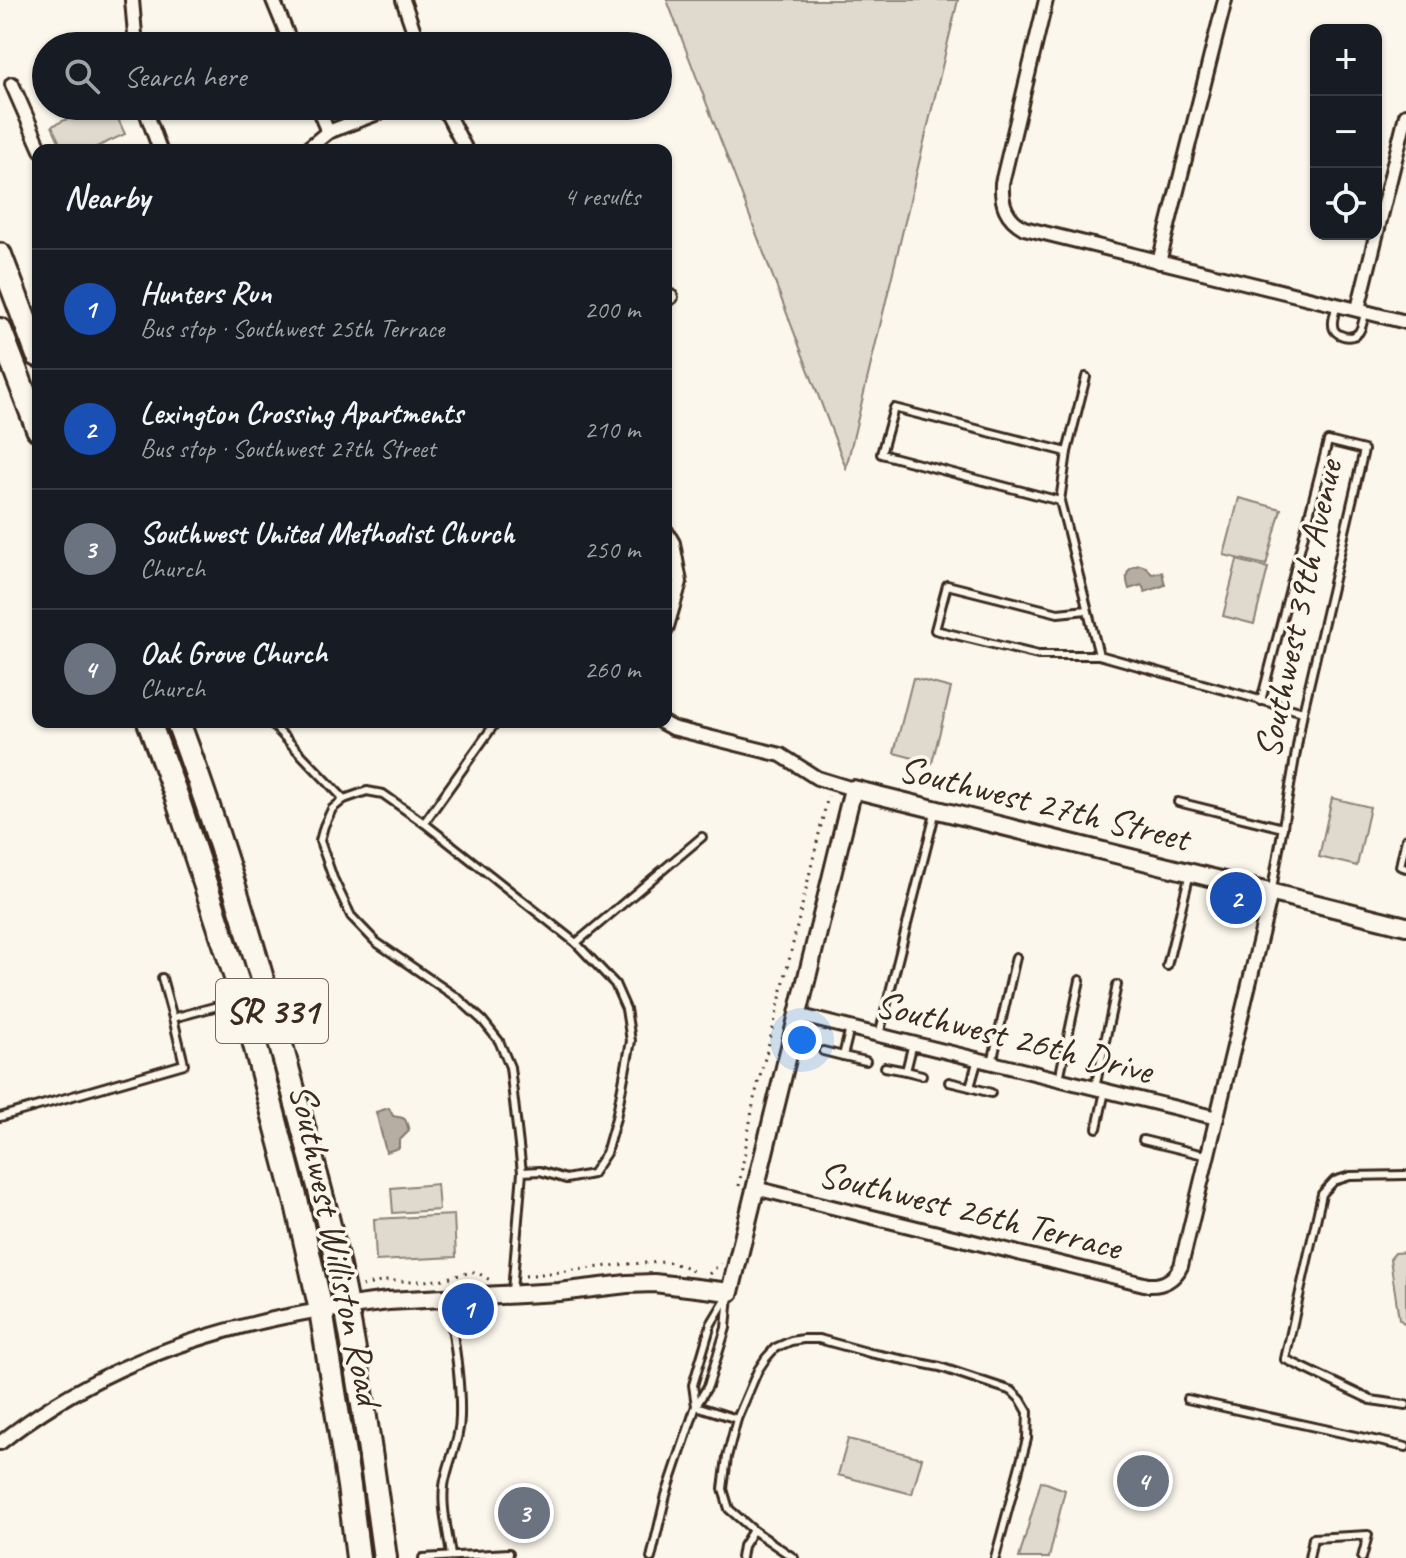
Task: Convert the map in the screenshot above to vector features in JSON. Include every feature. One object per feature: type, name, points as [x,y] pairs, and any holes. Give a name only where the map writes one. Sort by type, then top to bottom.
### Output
[{"type":"highway","points":[[0,255],[32,339]]},
{"type":"highway","points":[[0,330],[32,413]]},
{"type":"highway","name":"Southwest Williston Road","points":[[151,728],[243,999],[297,1204],[321,1310],[358,1558]]},
{"type":"highway","name":"Southwest Williston Road","points":[[180,728],[256,955],[335,1248],[364,1409],[383,1558]]},
{"type":"highway","points":[[349,1486],[365,1512],[372,1545],[383,1558]]},
{"type":"street","points":[[132,0],[135,32]]},
{"type":"street","points":[[273,0],[286,32]]},
{"type":"street","points":[[403,0],[414,32]]},
{"type":"street","points":[[1046,0],[1002,183],[1001,200],[1015,223],[1024,228],[1406,322]]},
{"type":"street","points":[[1159,262],[1225,0]]},
{"type":"street","points":[[12,84],[38,144]]},
{"type":"street","points":[[1362,310],[1406,115]]},
{"type":"street","points":[[148,120],[155,144]]},
{"type":"street","points":[[323,120],[328,132]]},
{"type":"street","points":[[313,144],[328,132],[359,120]]},
{"type":"street","points":[[450,120],[463,144]]},
{"type":"street","points":[[672,541],[680,582],[672,609]]},
{"type":"street","points":[[0,1443],[51,1406],[132,1362],[231,1329],[272,1319],[388,1301],[654,1283],[730,1292],[853,789],[817,778],[781,755],[672,728]]},
{"type":"street","name":"Southwest 27th Street","points":[[853,789],[1406,926]]},
{"type":"street","points":[[1208,1156],[1271,893]]},
{"type":"street","name":"Southwest 26th Drive","points":[[797,1015],[1217,1118]]},
{"type":"street","name":"Southwest 26th Terrace","points":[[755,1188],[1148,1285],[1161,1285],[1169,1281],[1181,1266],[1208,1156]]},
{"type":"lane","points":[[1337,304],[1332,326],[1339,334],[1352,337],[1360,330],[1362,310]]},
{"type":"lane","points":[[1086,377],[1067,452],[1060,501],[1099,655]]},
{"type":"lane","points":[[1060,501],[881,454],[894,408],[1067,452]]},
{"type":"lane","name":"Southwest 39th Avenue","points":[[1261,701],[1328,441],[1364,450],[1303,712],[1271,893]]},
{"type":"lane","points":[[1087,610],[1058,613],[947,585],[935,630],[1038,655],[1099,655],[1303,712]]},
{"type":"lane","points":[[276,728],[344,799]]},
{"type":"lane","points":[[424,823],[492,728]]},
{"type":"lane","points":[[512,1295],[522,1172],[510,1067],[499,1041],[483,1021],[459,999],[376,942],[351,916],[320,841],[332,809],[344,799],[367,791],[383,794],[576,943],[615,984],[626,1009],[631,1041],[606,1153],[592,1174],[566,1179],[540,1171],[522,1172]]},
{"type":"lane","points":[[1178,802],[1283,828]]},
{"type":"lane","points":[[879,1035],[936,810]]},
{"type":"lane","points":[[576,943],[702,837]]},
{"type":"lane","points":[[1406,839],[1400,866],[1406,868]]},
{"type":"lane","points":[[1167,966],[1190,873]]},
{"type":"lane","points":[[992,1063],[1016,957]]},
{"type":"lane","points":[[0,1117],[184,1064],[162,978]]},
{"type":"lane","points":[[1059,1079],[1080,980]]},
{"type":"lane","points":[[1097,1128],[1100,1089],[1117,985]]},
{"type":"lane","points":[[173,1018],[243,999]]},
{"type":"lane","points":[[843,1056],[850,1028]]},
{"type":"lane","points":[[906,1071],[913,1043]]},
{"type":"lane","points":[[823,1051],[866,1061]]},
{"type":"lane","points":[[970,1087],[978,1059]]},
{"type":"lane","points":[[885,1067],[922,1075]]},
{"type":"lane","points":[[949,1082],[991,1093]]},
{"type":"lane","points":[[1143,1140],[1208,1156]]},
{"type":"lane","points":[[1406,1175],[1350,1176],[1334,1181],[1322,1194],[1285,1359],[1371,1400],[1406,1405]]},
{"type":"lane","points":[[696,1406],[693,1385],[706,1339],[730,1292]]},
{"type":"lane","points":[[651,1558],[666,1495],[696,1406],[708,1386],[726,1328],[730,1292]]},
{"type":"lane","points":[[448,1298],[461,1417],[458,1441],[445,1477],[444,1496],[451,1556]]},
{"type":"lane","points":[[794,1558],[729,1509],[723,1489],[737,1419],[766,1358],[775,1348],[791,1341],[819,1339],[940,1367],[1012,1391],[1021,1400],[1028,1412],[1027,1439],[995,1558]]},
{"type":"lane","points":[[1187,1399],[1406,1447]]},
{"type":"lane","points":[[696,1406],[737,1419]]},
{"type":"lane","points":[[741,1558],[743,1546],[753,1530]]},
{"type":"lane","points":[[1309,1558],[1313,1538],[1368,1535],[1362,1558]]},
{"type":"lane","points":[[423,1558],[509,1553]]},
{"type":"path","points":[[738,1192],[754,1099],[829,793]]},
{"type":"path","points":[[525,1276],[667,1262],[700,1275],[713,1271],[723,1261]]},
{"type":"path","points":[[362,1286],[385,1281],[439,1280],[472,1272],[493,1281]]},
{"type":"shaded area","points":[[667,0],[958,0],[846,468]]},
{"type":"shaded area","points":[[65,120],[118,120],[125,134],[103,144],[60,144],[52,126]]},
{"type":"shaded area","points":[[1239,498],[1281,509],[1266,565],[1224,555]]},
{"type":"shaded area","points":[[1237,560],[1268,568],[1254,624],[1223,616]]},
{"type":"shaded area","points":[[1140,565],[1152,574],[1162,572],[1165,585],[1145,592],[1142,585],[1129,589],[1127,573]]},
{"type":"shaded area","points":[[913,678],[951,688],[932,763],[894,753]]},
{"type":"shaded area","points":[[1332,798],[1370,807],[1357,866],[1319,857]]},
{"type":"shaded area","points":[[389,1108],[393,1116],[404,1119],[409,1131],[399,1141],[399,1148],[386,1152],[376,1112]]},
{"type":"shaded area","points":[[437,1184],[439,1210],[393,1213],[391,1188]]},
{"type":"shaded area","points":[[454,1215],[456,1257],[376,1261],[374,1219]]},
{"type":"shaded area","points":[[1406,1252],[1405,1324],[1399,1319],[1390,1259],[1395,1253]]},
{"type":"shaded area","points":[[848,1439],[922,1458],[912,1494],[838,1475]]},
{"type":"shaded area","points":[[1041,1481],[1065,1490],[1049,1558],[1019,1558]]},
{"type":"place","name":"Lexington Crossing Apartments","points":[[1236,898]]},
{"type":"place","name":"Hunters Run","points":[[468,1309]]},
{"type":"place","name":"Oak Grove Church","points":[[1143,1481]]},
{"type":"place","name":"Southwest United Methodist Church","points":[[524,1513]]}]
